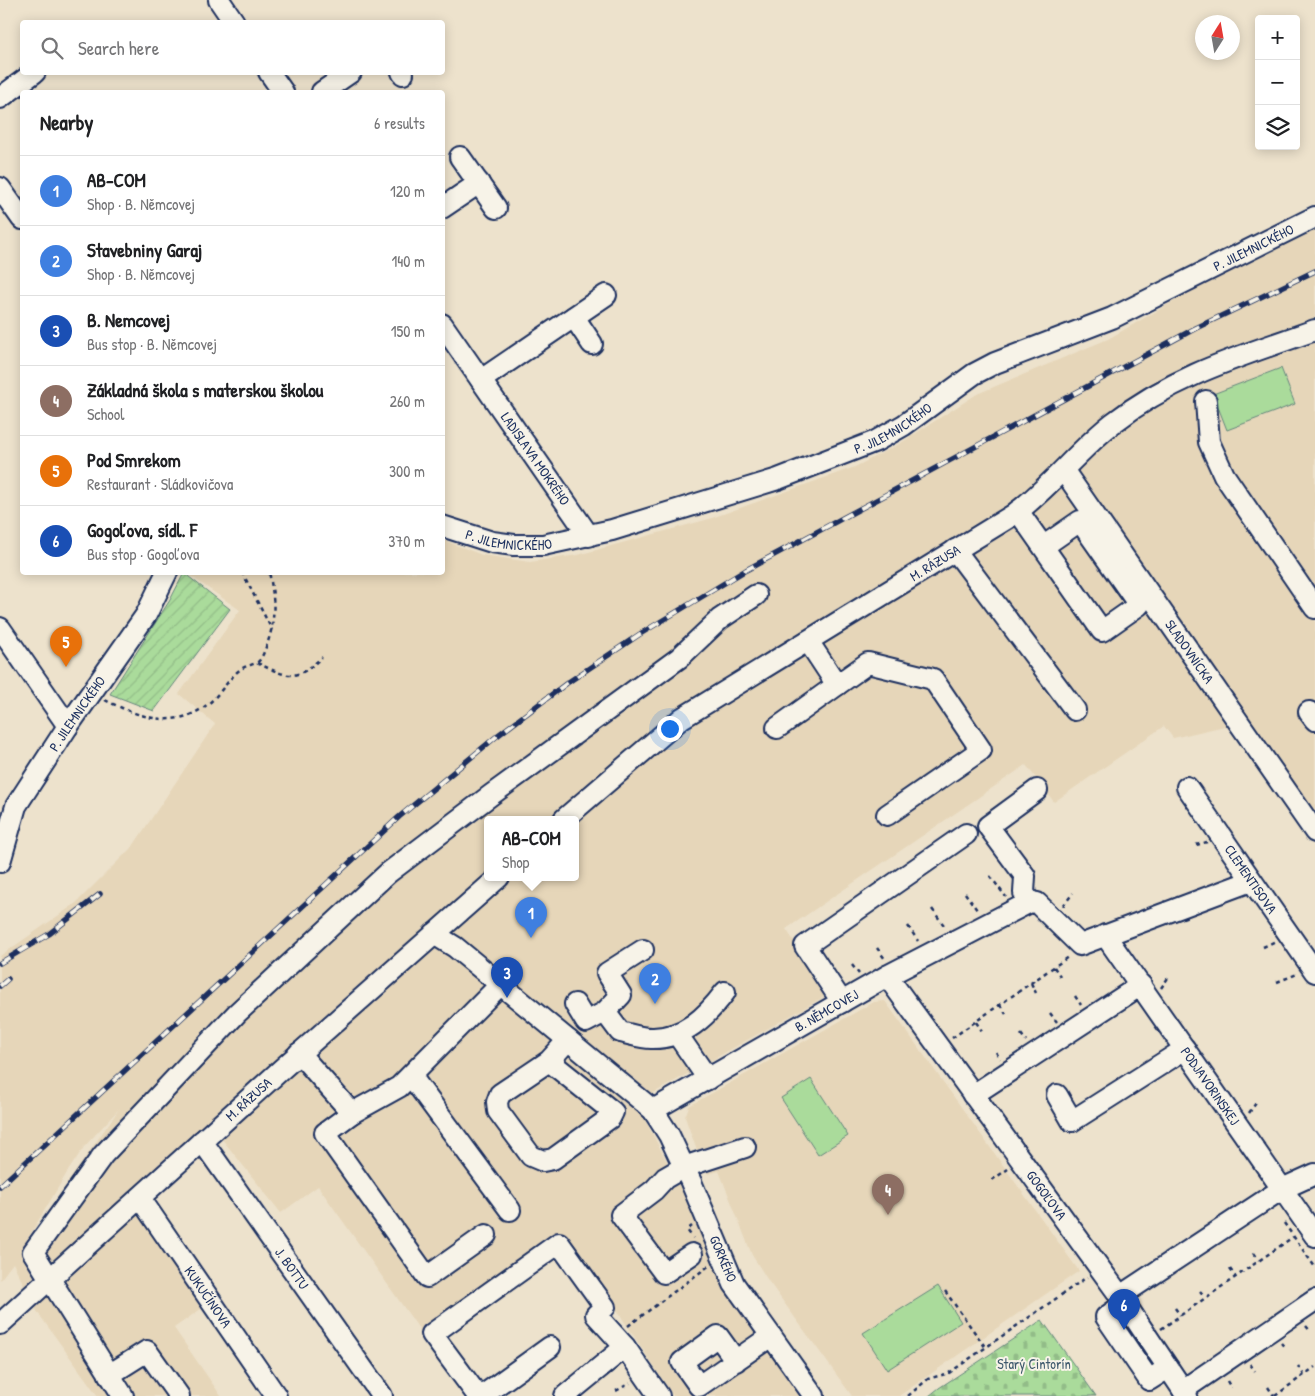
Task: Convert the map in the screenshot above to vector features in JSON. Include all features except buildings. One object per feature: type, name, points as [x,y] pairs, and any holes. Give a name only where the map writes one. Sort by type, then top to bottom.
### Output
[{"type":"street","points":[[219,0],[233,20]]},
{"type":"street","points":[[0,98],[31,75]]},
{"type":"street","points":[[271,75],[282,90]]},
{"type":"street","points":[[325,90],[347,75]]},
{"type":"street","points":[[460,157],[496,208]]},
{"type":"street","points":[[445,206],[478,183]]},
{"type":"street","points":[[0,188],[20,216]]},
{"type":"street","name":"P. JILEMNICKÉHO","points":[[445,527],[473,537],[514,545],[543,545],[589,536],[778,479],[876,441],[904,425],[958,384],[981,370],[1112,318],[1315,216]]},
{"type":"street","points":[[481,380],[606,295]]},
{"type":"street","points":[[574,317],[592,344]]},
{"type":"street","name":"LADISLAVA MOKRÉHO","points":[[445,328],[589,536]]},
{"type":"street","name":"M. RÁZUSA","points":[[568,816],[682,718],[1018,511],[1038,496],[1092,440],[1137,406],[1174,382],[1315,330]]},
{"type":"street","points":[[1206,401],[1209,442],[1224,475],[1315,608]]},
{"type":"street","name":"SLADOVNÍCKA","points":[[1064,471],[1315,832]]},
{"type":"street","points":[[1018,511],[1102,631],[1139,605],[1080,521],[1044,546]]},
{"type":"street","points":[[955,550],[1075,710]]},
{"type":"street","name":"P. JILEMNICKÉHO","points":[[0,862],[16,806],[68,726],[146,615],[166,575]]},
{"type":"street","points":[[123,1396],[33,1252],[103,1155],[238,1012],[388,873],[499,789],[679,658],[720,619],[756,595]]},
{"type":"street","points":[[0,628],[68,726]]},
{"type":"street","points":[[808,641],[837,685]]},
{"type":"street","points":[[777,728],[868,663],[933,679],[981,750],[887,815]]},
{"type":"street","name":"CLEMENTISOVA","points":[[1187,787],[1310,971]]},
{"type":"street","points":[[1037,790],[988,826],[1025,876],[1024,893],[1030,902],[1037,903],[1080,945],[1251,881]]},
{"type":"street","points":[[842,1002],[805,946],[966,834]]},
{"type":"street","name":"M. RÁZUSA","points":[[0,1324],[299,1053],[494,881]]},
{"type":"street","name":"B. NĚMCOVEJ","points":[[653,1110],[842,1002],[888,970],[1030,902]]},
{"type":"street","points":[[434,934],[454,947],[653,1110]]},
{"type":"street","name":"PODJAVORINSKEJ","points":[[1105,935],[1149,989],[1185,1048],[1315,1236]]},
{"type":"street","points":[[576,1004],[586,1022],[606,1012],[621,995],[607,973],[643,950]]},
{"type":"street","name":"GOGOĽOVA","points":[[888,970],[973,1094],[1122,1300],[1185,1393],[1315,1300]]},
{"type":"street","points":[[486,1235],[428,1277],[325,1132],[352,1113],[400,1087],[500,985]]},
{"type":"street","points":[[973,1094],[1149,989]]},
{"type":"street","points":[[606,1012],[620,1032],[652,1038],[678,1034],[707,1015],[725,992]]},
{"type":"street","points":[[678,1034],[708,1079]]},
{"type":"street","points":[[568,1040],[549,1061],[500,1094],[497,1102],[498,1111],[531,1156],[543,1161],[553,1159],[610,1118],[613,1112],[638,1098]]},
{"type":"street","points":[[1057,1095],[1072,1121],[1185,1048]]},
{"type":"street","points":[[299,1053],[352,1113]]},
{"type":"street","points":[[549,1061],[613,1112]]},
{"type":"street","points":[[411,1076],[510,1210]]},
{"type":"street","name":"GORKÉHO","points":[[653,1110],[669,1135],[684,1167],[726,1270],[814,1396]]},
{"type":"street","name":"J. BOTTU","points":[[202,1142],[382,1396]]},
{"type":"street","points":[[692,1254],[664,1273],[621,1215],[654,1190],[665,1178],[684,1167],[745,1147]]},
{"type":"street","points":[[1122,1300],[1282,1189],[1315,1174]]},
{"type":"street","name":"KUKUČÍNOVA","points":[[140,1198],[276,1396]]},
{"type":"street","points":[[550,1347],[483,1396],[432,1334],[559,1244],[605,1307],[596,1315],[625,1347],[659,1396]]},
{"type":"street","points":[[736,1361],[771,1336]]},
{"type":"street","points":[[565,1396],[625,1347]]},
{"type":"street","points":[[109,1374],[147,1350],[179,1396]]},
{"type":"path","points":[[244,575],[272,630]]},
{"type":"path","points":[[92,693],[146,718],[180,719],[209,704],[241,668],[257,663],[263,655],[272,630],[274,610],[269,575]]},
{"type":"path","points":[[257,663],[284,675],[294,676],[302,674],[322,657]]},
{"type":"path","points":[[990,876],[1009,901]]},
{"type":"path","points":[[965,893],[981,915]]},
{"type":"path","points":[[1058,913],[1073,894]]},
{"type":"path","points":[[932,909],[949,932]]},
{"type":"path","points":[[908,926],[922,946]]},
{"type":"path","points":[[877,948],[888,970]]},
{"type":"path","points":[[948,1040],[1073,954]]},
{"type":"path","points":[[1054,966],[1060,976]]},
{"type":"path","points":[[1277,982],[1310,971]]},
{"type":"path","points":[[1149,989],[1170,975]]},
{"type":"path","points":[[1031,983],[1036,993]]},
{"type":"path","points":[[1000,1004],[1006,1014]]},
{"type":"path","points":[[975,1022],[982,1031]]},
{"type":"path","points":[[1245,1119],[1258,1100]]},
{"type":"path","points":[[992,1180],[1011,1167]]},
{"type":"path","points":[[1280,1216],[1315,1267]]},
{"type":"path","points":[[1155,1333],[1293,1237]]},
{"type":"path","points":[[1254,1253],[1259,1260]]},
{"type":"path","points":[[1230,1269],[1236,1276]]},
{"type":"path","points":[[908,1396],[928,1379],[949,1373],[1090,1275]]},
{"type":"path","points":[[945,1291],[986,1348]]},
{"type":"path","points":[[1200,1291],[1205,1298]]},
{"type":"path","points":[[1175,1308],[1180,1316]]},
{"type":"path","points":[[1248,1360],[1256,1371]]},
{"type":"path","points":[[1298,1366],[1304,1375]]},
{"type":"path","points":[[1268,1387],[1274,1396],[1315,1367]]},
{"type":"path","points":[[1224,1377],[1231,1388]]},
{"type":"shaded area","points":[[1315,220],[1315,817],[1246,721],[1173,738],[1164,726],[1054,802],[1026,765],[786,929],[829,994],[636,1103],[688,1201],[744,1315],[804,1396],[673,1396],[568,1235],[422,1333],[318,1186],[281,1213],[218,1134],[142,1213],[205,1306],[174,1328],[221,1396],[98,1396],[38,1313],[13,1263],[0,1280],[0,956],[75,904],[133,846],[215,724],[179,694],[240,610],[189,575],[445,575],[445,541],[482,555],[530,562],[578,555],[709,519],[855,467],[899,444],[977,394],[1108,339]],"holes":[[[119,1109],[19,1253],[84,1147]]]},
{"type":"shaded area","points":[[885,1001],[1079,1271],[899,1396],[852,1396],[769,1282],[752,1255],[719,1171],[708,1174],[701,1162],[685,1117],[689,1106],[874,1002]]},
{"type":"green space","points":[[1281,368],[1295,404],[1227,430],[1213,394]]},
{"type":"green space","points":[[183,575],[187,575],[230,609],[154,711],[110,694],[170,600]]},
{"type":"green space","points":[[811,1079],[848,1136],[818,1155],[781,1098]]},
{"type":"green space","points":[[938,1286],[961,1322],[887,1370],[863,1333]]},
{"type":"green space","name":"Starý Cintorín","points":[[1042,1320],[1096,1396],[929,1396],[939,1388]]},
{"type":"railway","points":[[0,1186],[399,817],[497,736],[567,683],[640,634],[746,570],[1196,328],[1315,271]]},
{"type":"railway","points":[[0,963],[49,934],[100,894]]},
{"type":"railway","points":[[0,986],[8,979]]},
{"type":"place","name":"Pod Smrekom","points":[[66,667]]},
{"type":"place","name":"AB-COM","points":[[531,938]]},
{"type":"place","name":"B. Nemcovej","points":[[507,998]]},
{"type":"place","name":"Stavebniny Garaj","points":[[655,1004]]},
{"type":"place","name":"Základná škola s materskou školou","points":[[888,1215]]},
{"type":"place","name":"Gogoľova, sídl. F","points":[[1124,1330]]}]
